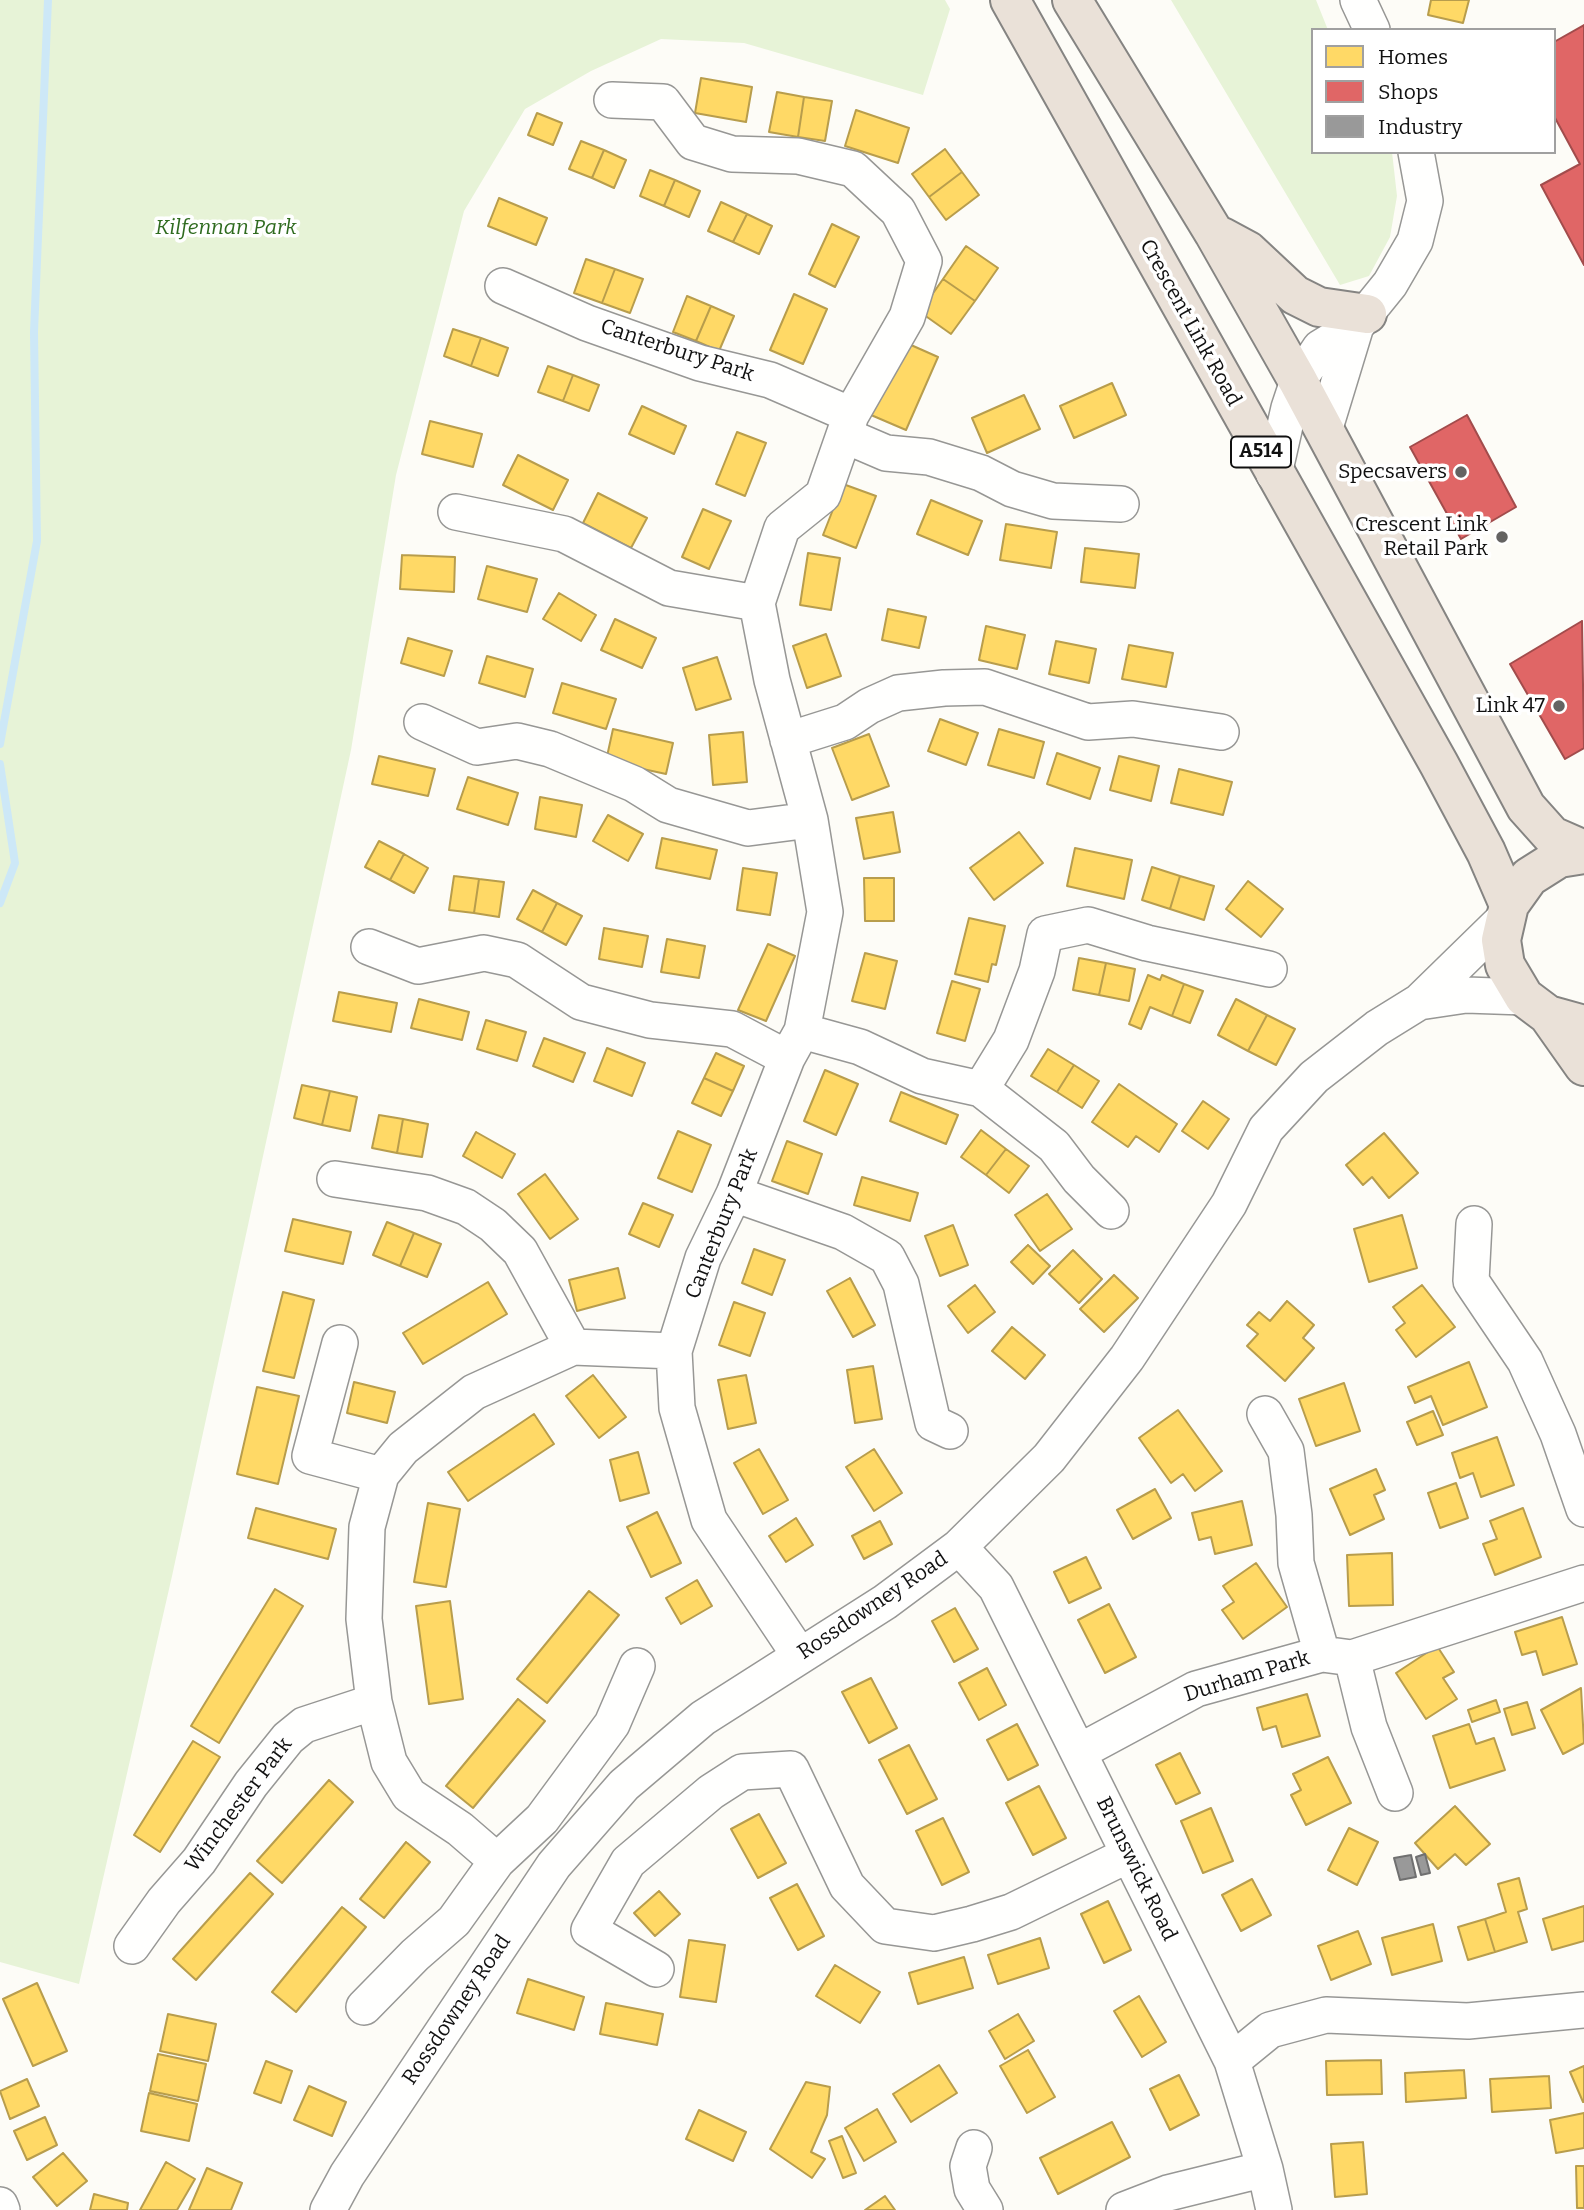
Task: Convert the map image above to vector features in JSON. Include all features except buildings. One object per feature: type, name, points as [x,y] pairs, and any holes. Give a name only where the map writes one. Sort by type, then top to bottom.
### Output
[{"type":"highway","name":"Crescent Link Road","points":[[1010,0],[1486,852],[1506,913],[1501,940],[1505,965],[1552,1013],[1584,1066]]},
{"type":"highway","points":[[1072,0],[1214,233],[1298,382],[1527,807],[1552,836],[1584,852]]},
{"type":"highway","points":[[1214,233],[1248,251],[1295,295],[1319,307],[1362,320]]},
{"type":"highway","points":[[1506,913],[1528,877],[1542,866],[1559,858],[1584,852]]},
{"type":"street","points":[[1359,0],[1371,28]]},
{"type":"street","name":"Canterbury Park","points":[[612,100],[663,102],[693,142],[732,154],[799,156],[853,169],[898,211],[924,261],[907,317],[848,425],[823,495],[782,528],[757,603],[772,680],[810,820],[825,912],[795,1044],[734,1194],[704,1258],[674,1351],[677,1408],[709,1520],[800,1656]]},
{"type":"street","points":[[1274,474],[1289,408],[1298,382],[1320,348],[1362,320],[1390,284],[1415,241],[1425,201],[1416,154]]},
{"type":"street","name":"Canterbury Park","points":[[503,286],[587,323],[700,363],[770,380],[848,425]]},
{"type":"street","points":[[1324,430],[1362,320]]},
{"type":"street","points":[[848,425],[886,453],[929,457],[981,474],[1012,489],[1053,501],[1121,504]]},
{"type":"street","points":[[456,512],[564,534],[669,588],[757,603]]},
{"type":"street","points":[[788,740],[845,722],[869,706],[898,693],[985,687],[1088,722],[1133,719],[1221,732]]},
{"type":"street","points":[[422,722],[477,747],[517,741],[550,749],[634,784],[668,805],[706,813],[748,828],[810,820]]},
{"type":"street","name":"Rossdowney Road","points":[[328,2210],[347,2175],[554,1865],[624,1785],[703,1718],[885,1602],[959,1547],[1049,1458],[1127,1358],[1229,1204],[1266,1129],[1314,1077],[1377,1028],[1419,1002],[1506,913]]},
{"type":"street","points":[[981,1089],[1011,1040],[1037,971],[1045,934],[1088,925],[1147,943],[1269,969]]},
{"type":"street","points":[[369,947],[418,966],[484,953],[517,960],[581,1002],[650,1020],[732,1028],[795,1044],[860,1047],[922,1076],[981,1089],[1054,1146],[1079,1179],[1111,1211]]},
{"type":"street","name":"Rossdowney Road","points":[[1419,1002],[1466,995],[1552,1013]]},
{"type":"street","points":[[335,1179],[427,1193],[466,1208],[493,1225],[520,1251],[573,1347]]},
{"type":"street","points":[[734,1194],[843,1232],[887,1257],[901,1284],[933,1423],[950,1431]]},
{"type":"street","points":[[1474,1224],[1471,1281],[1525,1361],[1558,1434],[1584,1509]]},
{"type":"street","points":[[340,1343],[310,1456],[381,1475]]},
{"type":"street","points":[[497,1861],[460,1829],[409,1795],[389,1762],[374,1702],[364,1619],[367,1527],[381,1475],[403,1448],[474,1392],[573,1347],[674,1351]]},
{"type":"street","points":[[1265,1413],[1286,1451],[1294,1515],[1296,1563],[1369,1727],[1395,1793]]},
{"type":"street","name":"Brunswick Road","points":[[959,1547],[996,1587],[1232,2061],[1265,2169],[1273,2210]]},
{"type":"street","name":"Durham Park","points":[[1079,1752],[1196,1689],[1337,1656],[1584,1583]]},
{"type":"street","points":[[364,2007],[415,1955],[454,1921],[497,1861],[542,1819],[612,1724],[637,1666]]},
{"type":"street","name":"Winchester Park","points":[[132,1946],[164,1901],[199,1861],[251,1784],[288,1738],[304,1725],[374,1702]]},
{"type":"street","points":[[656,1969],[589,1930],[628,1862],[711,1792],[742,1772],[791,1769],[847,1886],[885,1926],[933,1933],[985,1920],[1011,1912],[1128,1855]]},
{"type":"street","points":[[1232,2061],[1270,2030],[1326,2015],[1468,2021],[1584,2010]]},
{"type":"street","points":[[974,2148],[968,2166],[972,2189],[985,2210]]},
{"type":"street","points":[[1124,2210],[1168,2193],[1265,2169]]},
{"type":"street","points":[[0,2205],[2,2210]]},
{"type":"green space","name":"Kilfennan Park","points":[[0,0],[945,0],[950,9],[923,95],[744,43],[661,39],[591,71],[525,109],[464,211],[396,475],[351,750],[172,1576],[79,1984],[0,1962]]},
{"type":"green space","points":[[1171,0],[1316,0],[1327,28],[1311,28],[1311,154],[1392,154],[1397,196],[1390,237],[1369,276],[1340,285]]},
{"type":"waterway","points":[[0,744],[37,541],[34,332],[48,0]]},
{"type":"waterway","points":[[0,764],[15,863],[0,903]]},
{"type":"place","name":"Specsavers","points":[[1461,472]]},
{"type":"place","name":"Crescent Link Retail Park","points":[[1502,537]]},
{"type":"place","name":"Link 47","points":[[1559,706]]}]
